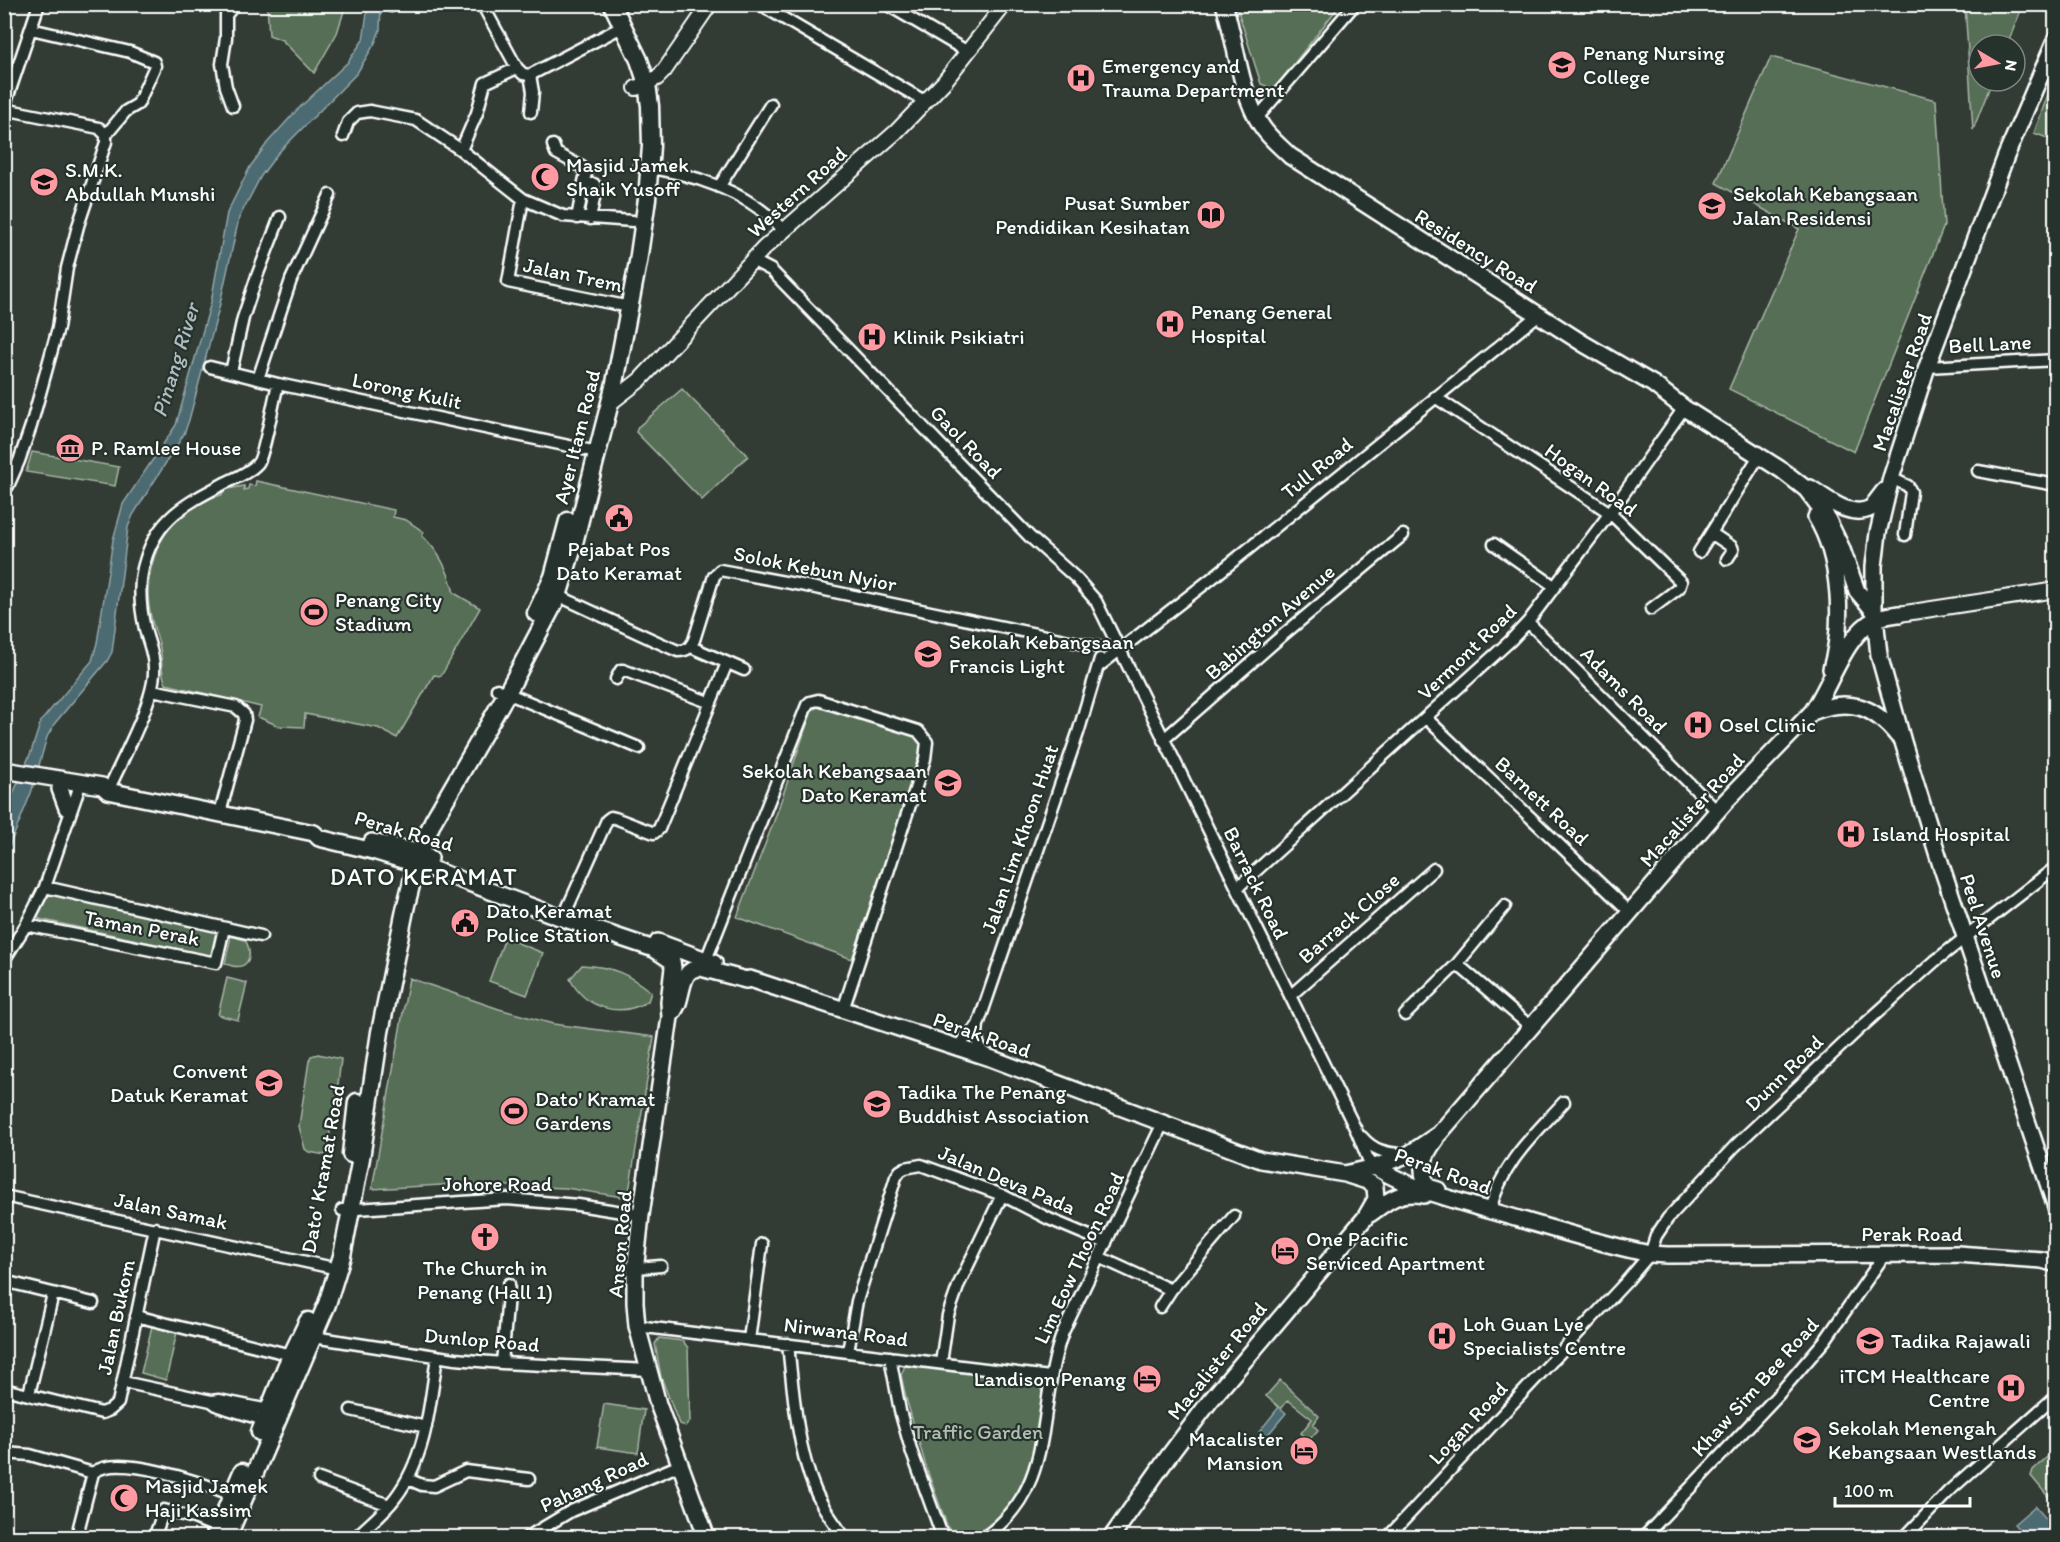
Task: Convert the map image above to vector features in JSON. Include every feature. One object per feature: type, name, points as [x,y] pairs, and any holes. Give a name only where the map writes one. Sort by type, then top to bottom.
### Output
[{"type":"main road","name":"Ayer Itam Road","points":[[602,4],[642,86]]},
{"type":"main road","name":"Ayer Itam Road","points":[[412,857],[553,594],[573,547],[647,199],[640,130],[642,86],[639,60],[612,4]]},
{"type":"main road","name":"Residency Road","points":[[1224,4],[1241,71],[1257,118],[1263,128],[1290,156],[1538,315],[1653,384],[1684,408],[1783,471]]},
{"type":"main road","name":"Macalister Road","points":[[1375,1167],[1409,1154],[1439,1134],[1717,811],[1812,712],[1822,698],[1849,646],[1874,615],[1874,571],[1878,533],[1891,478],[1927,367],[2006,156],[2055,39]]},
{"type":"main road","name":"Ayer Itam Road","points":[[592,451],[609,404],[625,306],[633,221],[645,166]]},
{"type":"main road","points":[[1783,471],[1832,502],[1856,512],[1871,508],[1891,478]]},
{"type":"main road","points":[[1783,471],[1806,489],[1825,514],[1841,547],[1857,591],[1874,615],[1899,614]]},
{"type":"main road","points":[[1783,471],[1819,521],[1826,541],[1838,596],[1838,628],[1833,660],[1822,698]]},
{"type":"main road","points":[[1874,571],[1885,603],[1899,614]]},
{"type":"main road","points":[[1879,655],[1882,634],[1890,621],[1899,614]]},
{"type":"main road","name":"Peel Avenue","points":[[1874,615],[1879,655],[1903,742],[2055,1207]]},
{"type":"main road","points":[[1812,712],[1836,705],[1867,709],[1886,721],[1903,742]]},
{"type":"main road","name":"Perak Road","points":[[11,776],[69,786]]},
{"type":"main road","name":"Perak Road","points":[[11,776],[42,785],[113,788],[314,833],[321,831],[412,857],[668,957],[672,961],[673,968],[669,1002],[670,1017]]},
{"type":"main road","points":[[67,814],[69,786]]},
{"type":"main road","name":"Dato' Kramat Road","points":[[220,1534],[270,1418],[291,1355],[311,1314],[329,1267],[362,1158],[380,1032],[412,857]]},
{"type":"main road","name":"Perak Road","points":[[567,916],[706,960],[750,979],[990,1058],[1261,1160],[1345,1174],[1375,1167],[1402,1182],[1447,1198],[1627,1249],[1650,1254],[1990,1255],[2051,1258]]},
{"type":"main road","name":"Perak Road","points":[[670,1017],[678,1003],[688,972],[695,968],[750,979]]},
{"type":"main road","name":"Anson Road","points":[[670,1017],[641,1215],[635,1303],[637,1326],[658,1404],[707,1538]]},
{"type":"main road","points":[[1439,1134],[1425,1157],[1422,1168],[1428,1187],[1483,1205],[1490,1210]]},
{"type":"main road","points":[[1345,1174],[1375,1186],[1376,1198],[1365,1218]]},
{"type":"main road","points":[[1365,1218],[1399,1195],[1409,1193],[1447,1198]]},
{"type":"main road","name":"Dato' Kramat Road","points":[[270,1418],[313,1337],[339,1267],[347,1209]]},
{"type":"main road","name":"Macalister Road","points":[[1111,1538],[1168,1456],[1210,1401],[1365,1218]]},
{"type":"street","points":[[39,4],[4,108],[94,126],[106,135]]},
{"type":"street","points":[[482,4],[517,68],[523,74],[530,75],[616,30]]},
{"type":"street","points":[[642,86],[664,71],[710,4]]},
{"type":"street","points":[[759,4],[926,102]]},
{"type":"street","points":[[886,4],[968,52]]},
{"type":"street","name":"Western Road","points":[[609,404],[640,380],[764,248],[896,132],[926,102],[1005,4]]},
{"type":"street","points":[[1257,118],[1355,4]]},
{"type":"street","points":[[232,5],[226,15],[226,38],[222,64],[226,87],[233,106]]},
{"type":"street","points":[[4,490],[19,461],[31,426],[58,328],[63,286],[75,236],[106,142],[106,135],[126,111],[138,104],[154,66],[154,62],[130,52],[31,29]]},
{"type":"street","points":[[461,150],[477,113],[486,83],[517,68]]},
{"type":"street","points":[[530,75],[531,112]]},
{"type":"street","points":[[719,187],[771,104]]},
{"type":"street","points":[[343,136],[348,122],[357,113],[370,111],[416,120],[461,150],[523,199],[563,216],[633,221]]},
{"type":"street","points":[[554,145],[556,153],[582,167],[586,172],[578,218]]},
{"type":"street","points":[[645,166],[683,174],[719,187],[755,206],[776,221],[784,231]]},
{"type":"street","points":[[584,182],[594,184],[596,188],[590,219]]},
{"type":"street","points":[[258,379],[291,280],[330,195]]},
{"type":"street","name":"Jalan Trem","points":[[523,199],[508,282],[625,306]]},
{"type":"street","points":[[231,372],[243,318],[280,217]]},
{"type":"street","name":"Gaol Road","points":[[764,248],[771,270]]},
{"type":"street","name":"Gaol Road","points":[[752,260],[771,270],[1030,537],[1091,594],[1103,613],[1119,650]]},
{"type":"street","name":"Tull Road","points":[[1119,650],[1211,579],[1538,315]]},
{"type":"street","name":"Bell Lane","points":[[1927,367],[2055,360]]},
{"type":"street","name":"Lorong Kulit","points":[[210,367],[278,384],[592,451]]},
{"type":"street","points":[[113,788],[152,690],[154,667],[142,610],[141,587],[144,561],[160,528],[185,504],[249,470],[260,461],[278,384]]},
{"type":"street","name":"Hogan Road","points":[[1435,397],[1610,513],[1681,582],[1679,588],[1651,609]]},
{"type":"street","name":"Vermont Road","points":[[1237,888],[1426,718],[1528,622],[1610,513],[1684,408]]},
{"type":"street","points":[[1699,552],[1759,456]]},
{"type":"street","points":[[1978,471],[2055,485]]},
{"type":"street","points":[[1891,478],[1908,486],[1911,492],[1905,536]]},
{"type":"street","points":[[1711,533],[1732,547],[1733,550],[1727,559]]},
{"type":"street","name":"Babington Avenue","points":[[1163,740],[1276,639],[1403,535]]},
{"type":"street","points":[[1494,544],[1554,586]]},
{"type":"street","name":"Solok Kebun Nyior","points":[[691,647],[714,576],[720,570],[813,587],[1103,648]]},
{"type":"street","points":[[1899,614],[2055,591]]},
{"type":"street","points":[[553,594],[623,628],[678,651],[691,647],[744,670]]},
{"type":"street","name":"Adams Road","points":[[1528,622],[1717,811]]},
{"type":"street","points":[[1103,648],[1114,637]]},
{"type":"street","name":"Jalan Lim Khoon Huat","points":[[954,1046],[978,1025],[1099,666],[1103,648]]},
{"type":"street","points":[[1099,666],[1119,650]]},
{"type":"street","name":"Barrack Road","points":[[1119,650],[1358,1132],[1368,1159],[1375,1167]]},
{"type":"street","points":[[567,916],[610,817],[648,832],[654,833],[659,829],[727,663]]},
{"type":"street","points":[[616,679],[623,670],[711,703]]},
{"type":"street","points":[[152,690],[236,707],[244,714],[245,720],[220,813]]},
{"type":"street","points":[[502,691],[639,748]]},
{"type":"street","points":[[706,960],[807,705],[818,700],[918,731],[927,742],[925,759],[843,1010]]},
{"type":"street","name":"Barnett Road","points":[[1426,718],[1630,912]]},
{"type":"street","points":[[6,957],[26,925],[45,887],[54,865],[67,814]]},
{"type":"street","name":"Dunn Road","points":[[1650,1254],[1656,1236],[1668,1218],[1735,1146],[1857,1031],[1965,937],[2055,867]]},
{"type":"street","name":"Barrack Close","points":[[1290,996],[1434,869]]},
{"type":"street","name":"Taman Perak","points":[[45,887],[261,936]]},
{"type":"street","points":[[1405,1015],[1457,964],[1505,906]]},
{"type":"street","name":"Taman Perak","points":[[26,925],[216,963],[224,928]]},
{"type":"street","points":[[1457,964],[1531,1027]]},
{"type":"street","points":[[978,1025],[978,1044],[990,1058]]},
{"type":"street","points":[[1490,1210],[1495,1191],[1508,1166],[1564,1102]]},
{"type":"street","name":"Lim Eow Thoon Road","points":[[983,1538],[1003,1522],[1013,1510],[1027,1489],[1035,1471],[1041,1452],[1050,1377],[1063,1332],[1163,1123]]},
{"type":"street","name":"Barrack Road","points":[[1358,1132],[1369,1145],[1377,1150],[1409,1154]]},
{"type":"street","name":"Jalan Deva Pada","points":[[848,1352],[857,1301],[900,1171],[914,1165],[921,1165],[1002,1195],[1049,1219],[1106,1243]]},
{"type":"street","points":[[941,1363],[948,1315],[959,1284],[1002,1195]]},
{"type":"street","name":"Jalan Samak","points":[[4,1196],[223,1242],[329,1267]]},
{"type":"street","name":"Johore Road","points":[[347,1209],[507,1199],[578,1205],[641,1215]]},
{"type":"street","points":[[1160,1307],[1171,1290],[1234,1216]]},
{"type":"street","name":"Jalan Bukom","points":[[29,1394],[102,1413],[110,1410],[117,1403],[155,1228]]},
{"type":"street","points":[[749,1340],[762,1244]]},
{"type":"street","points":[[1626,1282],[1633,1265],[1627,1249]]},
{"type":"street","name":"Logan Road","points":[[1387,1538],[1650,1254]]},
{"type":"street","name":"Khaw Sim Bee Road","points":[[1642,1538],[1768,1406],[1826,1339],[1885,1254]]},
{"type":"street","points":[[1098,1257],[1171,1290]]},
{"type":"street","points":[[636,1268],[661,1266]]},
{"type":"street","points":[[4,1281],[93,1303]]},
{"type":"street","points":[[502,1363],[509,1284]]},
{"type":"street","points":[[4,1389],[29,1394],[53,1294]]},
{"type":"street","points":[[136,1316],[291,1355]]},
{"type":"street","name":"Nirwana Road","points":[[637,1326],[1050,1377]]},
{"type":"street","name":"Dunlop Road","points":[[313,1337],[436,1356],[502,1363],[649,1370]]},
{"type":"street","points":[[788,1344],[794,1400],[815,1489],[845,1538]]},
{"type":"street","points":[[355,1538],[389,1505],[408,1479],[426,1427],[436,1356]]},
{"type":"street","points":[[890,1357],[900,1411],[912,1453],[943,1538]]},
{"type":"street","points":[[123,1382],[211,1401],[218,1406],[270,1418]]},
{"type":"street","points":[[1911,1536],[1948,1491],[2055,1396]]},
{"type":"street","points":[[351,1410],[426,1427]]},
{"type":"street","points":[[4,1453],[30,1455],[93,1473]]},
{"type":"street","name":"Pahang Road","points":[[526,1538],[571,1511],[680,1465]]},
{"type":"street","points":[[79,1527],[93,1473],[98,1469],[116,1467],[156,1470],[240,1491]]},
{"type":"street","points":[[408,1479],[422,1485],[434,1486],[463,1472],[524,1478]]},
{"type":"street","points":[[319,1479],[389,1505]]},
{"type":"street","points":[[154,1538],[161,1513],[164,1510],[194,1518],[220,1534]]},
{"type":"green space","points":[[267,4],[342,5],[344,11],[337,33],[314,73],[282,40],[269,35]]},
{"type":"green space","points":[[1236,4],[1340,5],[1274,89],[1261,84]]},
{"type":"green space","points":[[1965,5],[2023,5],[2012,33],[1967,33],[1967,36]]},
{"type":"green space","points":[[1771,57],[1936,100],[1944,226],[1854,452],[1729,389],[1799,229],[1716,183]]},
{"type":"green space","points":[[2055,75],[2055,141],[2034,133]]},
{"type":"green space","points":[[1971,93],[1987,93],[1973,130]]},
{"type":"green space","points":[[682,389],[748,456],[702,500],[636,432],[638,427]]},
{"type":"green space","points":[[32,452],[119,467],[115,486],[26,472]]},
{"type":"green space","name":"Penang City Stadium","points":[[256,481],[394,510],[393,517],[406,520],[424,532],[422,536],[442,562],[454,593],[480,608],[441,676],[434,675],[397,738],[378,728],[305,714],[304,727],[279,726],[258,717],[261,707],[166,684],[149,605],[149,581],[154,556],[172,524],[191,507],[212,492],[214,497],[222,495],[222,490],[244,486],[244,490],[248,489],[249,485],[255,486]]},
{"type":"green space","points":[[820,706],[914,735],[920,740],[921,754],[852,959],[737,917],[774,821],[812,710]]},
{"type":"green space","points":[[49,895],[215,931],[218,933],[212,956],[39,919],[37,912]]},
{"type":"green space","points":[[231,936],[245,940],[248,947],[247,962],[238,967],[225,963]]},
{"type":"green space","points":[[505,938],[543,953],[527,995],[489,981]]},
{"type":"green space","points":[[582,965],[611,969],[627,976],[651,992],[648,1001],[626,1009],[615,1010],[594,1003],[576,989],[570,979]]},
{"type":"green space","points":[[227,978],[247,983],[238,1020],[218,1015]]},
{"type":"green space","name":"Dato' Kramat Gardens","points":[[409,978],[499,1009],[553,1024],[654,1037],[628,1198],[566,1188],[459,1184],[372,1189]]},
{"type":"green space","points":[[318,1054],[341,1059],[335,1109],[325,1155],[305,1149],[299,1126],[309,1061],[311,1056]]},
{"type":"green space","points":[[152,1326],[177,1332],[166,1380],[141,1373]]},
{"type":"green space","points":[[659,1338],[683,1341],[688,1348],[690,1421],[686,1426],[679,1424],[661,1377],[655,1344]]},
{"type":"green space","name":"Traffic Garden","points":[[906,1363],[1030,1379],[1037,1382],[1043,1394],[1037,1447],[1024,1485],[991,1525],[971,1537],[951,1536],[927,1470],[906,1398],[901,1375]]},
{"type":"green space","points":[[1280,1380],[1319,1416],[1313,1425],[1318,1430],[1310,1439],[1301,1433],[1312,1419],[1288,1400],[1281,1409],[1266,1396]]},
{"type":"green space","points":[[604,1404],[644,1410],[638,1453],[597,1447]]},
{"type":"green space","points":[[2055,1450],[2055,1505],[2031,1476],[2033,1470]]},
{"type":"water","points":[[362,5],[381,5],[380,30],[375,43],[357,73],[278,153],[261,176],[239,218],[219,308],[184,434],[133,515],[128,527],[112,652],[55,723],[47,737],[31,793],[5,857],[4,818],[41,721],[92,661],[97,643],[113,540],[123,504],[176,425],[211,302],[227,213],[250,167],[268,142],[296,111],[348,62],[363,40],[367,13]]},
{"type":"water","points":[[1279,1407],[1286,1413],[1266,1437],[1259,1432]]},
{"type":"water","points":[[2035,1506],[2055,1529],[2055,1537],[2026,1537],[2014,1524]]},
{"type":"place","name":"Penang Nursing College","points":[[1562,65]]},
{"type":"place","name":"Emergency and Trauma Department","points":[[1081,78]]},
{"type":"place","name":"Masjid Jamek Shaik Yusoff","points":[[545,177]]},
{"type":"place","name":"S.M.K. Abdullah Munshi","points":[[44,182]]},
{"type":"place","name":"Sekolah Kebangsaan Jalan Residensi","points":[[1712,206]]},
{"type":"place","name":"Pusat Sumber Pendidikan Kesihatan","points":[[1211,215]]},
{"type":"place","name":"Penang General Hospital","points":[[1170,324]]},
{"type":"place","name":"Klinik Psikiatri","points":[[872,337]]},
{"type":"place","name":"P. Ramlee House","points":[[70,448]]},
{"type":"place","name":"Pejabat Pos Dato Keramat","points":[[619,518]]},
{"type":"place","name":"Penang City Stadium","points":[[314,612]]},
{"type":"place","name":"Sekolah Kebangsaan Francis Light","points":[[928,654]]},
{"type":"place","name":"Osel Clinic","points":[[1698,725]]},
{"type":"place","name":"Sekolah Kebangsaan Dato Keramat","points":[[948,783]]},
{"type":"place","name":"Island Hospital","points":[[1851,834]]},
{"type":"place","name":"Dato Keramat Police Station","points":[[465,923]]},
{"type":"place","name":"Convent Datuk Keramat","points":[[269,1083]]},
{"type":"place","name":"Tadika The Penang Buddhist Association","points":[[877,1104]]},
{"type":"place","name":"Dato' Kramat Gardens","points":[[514,1111]]},
{"type":"place","name":"The Church in Penang (Hall 1)","points":[[485,1237]]},
{"type":"place","name":"One Pacific Serviced Apartment","points":[[1285,1251]]},
{"type":"place","name":"Loh Guan Lye Specialists Centre","points":[[1442,1336]]},
{"type":"place","name":"Tadika Rajawali","points":[[1870,1341]]},
{"type":"place","name":"Landison Penang","points":[[1147,1379]]},
{"type":"place","name":"iTCM Healthcare Centre","points":[[2011,1388]]},
{"type":"place","name":"Sekolah Menengah Kebangsaan Westlands","points":[[1807,1440]]},
{"type":"place","name":"Macalister Mansion","points":[[1304,1451]]},
{"type":"place","name":"Masjid Jamek Haji Kassim","points":[[124,1498]]},
{"type":"district","name":"DATO KERAMAT","points":[[424,877]]},
{"type":"water label","name":"Pinang River","points":[[175,360]]}]
